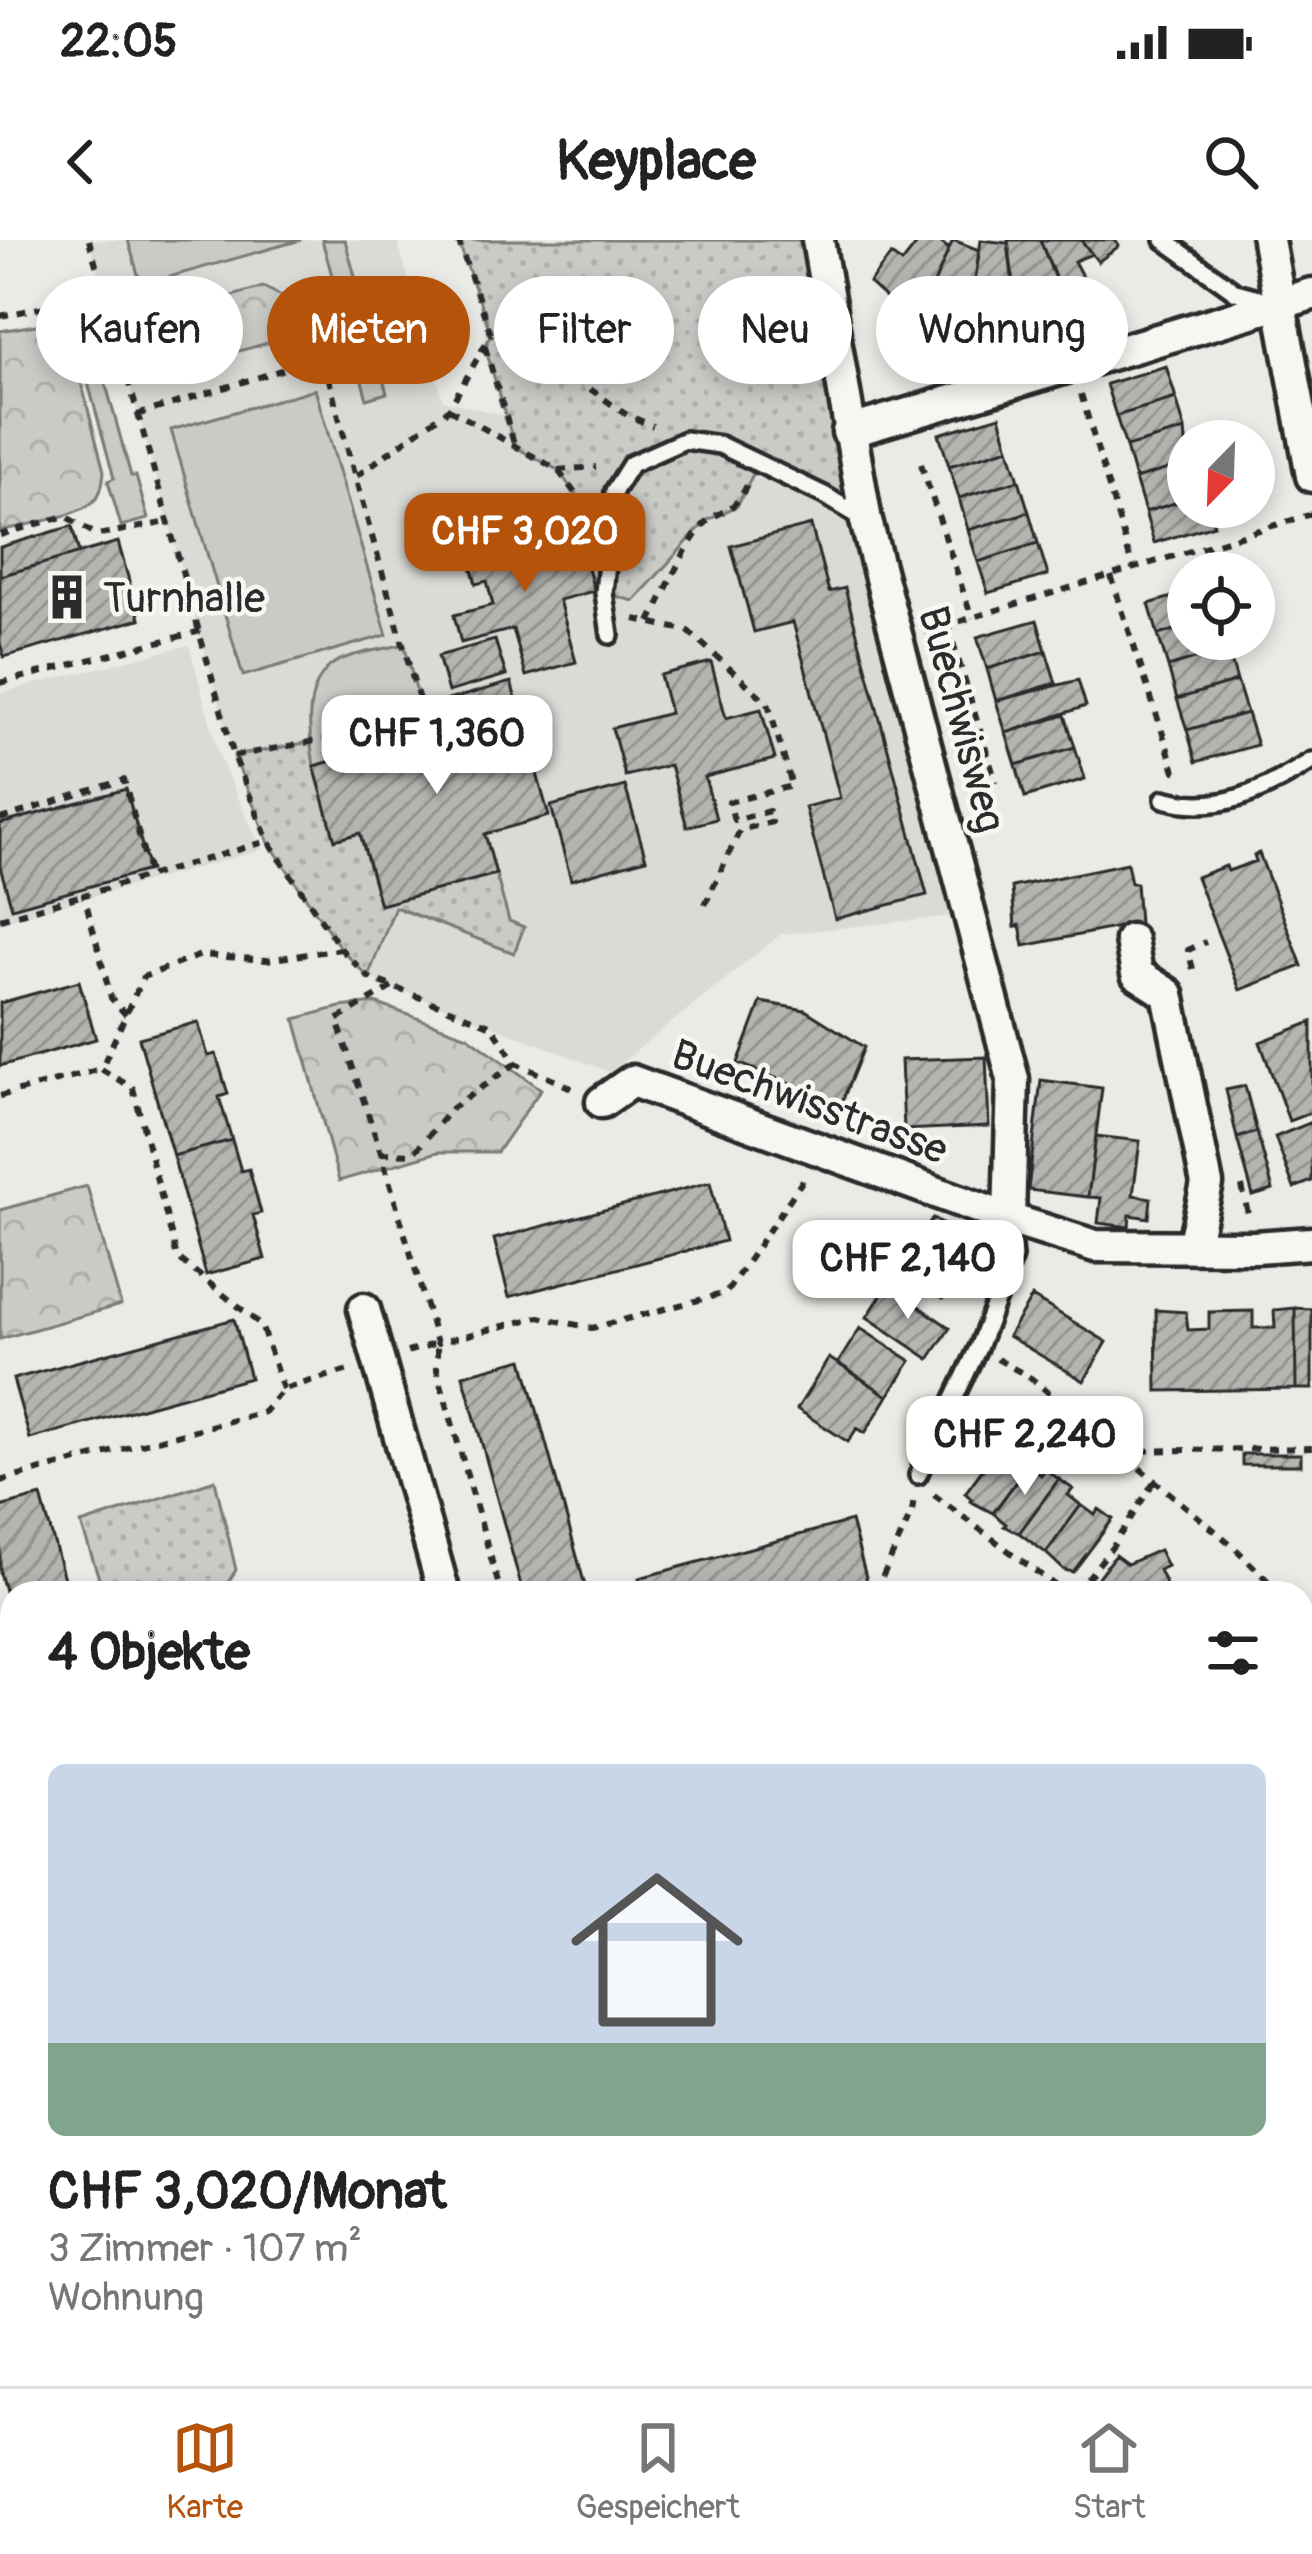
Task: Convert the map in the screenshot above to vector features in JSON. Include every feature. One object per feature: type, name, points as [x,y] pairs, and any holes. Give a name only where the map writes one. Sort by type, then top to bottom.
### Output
[{"type":"street","name":"Buechwisweg","points":[[818,240],[866,521],[901,640],[1012,1079],[1010,1219]]},
{"type":"street","points":[[1268,240],[1312,476]]},
{"type":"street","points":[[1128,347],[1312,294]]},
{"type":"street","points":[[848,432],[1004,384]]},
{"type":"street","points":[[1131,940],[1137,974],[1168,994],[1208,1184],[1193,1247]]},
{"type":"street","name":"Buechwisstrasse","points":[[602,1102],[632,1081],[1095,1246],[1312,1243]]},
{"type":"street","points":[[364,1309],[441,1581]]},
{"type":"lane","points":[[1164,240],[1236,292],[1280,303]]},
{"type":"lane","points":[[610,634],[604,593],[614,491],[631,464],[685,440],[720,445],[824,495],[866,521]]},
{"type":"lane","points":[[1164,799],[1192,807],[1258,794],[1312,761]]},
{"type":"lane","points":[[918,1475],[978,1348],[1013,1257],[1010,1219]]},
{"type":"path","points":[[89,240],[99,276]]},
{"type":"path","points":[[356,477],[448,409],[491,334],[458,240]]},
{"type":"path","points":[[0,316],[36,309]]},
{"type":"path","points":[[491,334],[530,340],[627,415],[685,440]]},
{"type":"path","points":[[484,347],[515,447]]},
{"type":"path","points":[[137,415],[323,357],[425,721],[234,756]]},
{"type":"path","points":[[128,384],[234,756],[268,842],[340,949],[368,977],[492,1026],[516,1064],[602,1102]]},
{"type":"path","points":[[1078,384],[1133,569]]},
{"type":"path","points":[[448,409],[558,470],[577,496],[580,529],[604,593]]},
{"type":"path","points":[[650,622],[692,541],[706,521],[737,506],[758,463]]},
{"type":"path","points":[[921,464],[972,618]]},
{"type":"path","points":[[901,640],[1312,514]]},
{"type":"path","points":[[0,535],[65,516],[97,536],[167,522]]},
{"type":"path","points":[[1111,575],[1175,771],[1232,799]]},
{"type":"path","points":[[607,612],[688,631],[768,703],[793,786],[730,802],[734,820],[769,811],[772,822],[740,830],[703,909]]},
{"type":"path","points":[[948,626],[996,782]]},
{"type":"path","points":[[0,683],[202,631]]},
{"type":"path","points":[[0,819],[124,780],[151,876]]},
{"type":"path","points":[[0,919],[268,842]]},
{"type":"path","points":[[84,896],[111,998],[126,1015]]},
{"type":"path","points":[[101,1070],[143,977],[201,956],[267,960],[340,949]]},
{"type":"path","points":[[392,987],[337,1020],[437,1343],[437,1370],[498,1581]]},
{"type":"path","points":[[381,1153],[413,1154],[452,1108],[516,1064]]},
{"type":"path","points":[[0,1096],[101,1070],[133,1088],[176,1257],[261,1325],[283,1389]]},
{"type":"path","points":[[437,1343],[539,1317],[592,1328],[726,1293],[804,1180]]},
{"type":"path","points":[[978,1348],[1031,1378],[1232,1545],[1268,1581]]},
{"type":"path","points":[[0,1481],[264,1412],[283,1389],[377,1362]]},
{"type":"path","points":[[1119,1451],[1312,1448]]},
{"type":"path","points":[[1085,1581],[1155,1480]]},
{"type":"path","points":[[880,1581],[912,1512],[916,1482],[1049,1581]]},
{"type":"shaded area","points":[[89,240],[397,240],[407,276],[267,276],[267,384],[438,384],[443,400],[824,495],[854,512],[972,914],[781,934],[610,1072],[368,977],[341,949],[268,841],[234,756],[129,384],[243,384],[243,276],[99,276]]},
{"type":"shaded area","points":[[189,645],[220,758],[262,850],[0,922],[0,693]]},
{"type":"green space","points":[[128,240],[301,240],[173,276],[138,276]]},
{"type":"green space","points":[[322,240],[345,240],[355,276],[332,276]]},
{"type":"green space","points":[[458,240],[818,240],[824,276],[698,276],[698,384],[843,384],[866,521],[758,464],[737,506],[706,521],[634,601],[604,593],[580,529],[577,496],[558,470],[515,447],[496,384],[674,384],[674,276],[494,276],[494,377],[485,347],[491,334]]},
{"type":"green space","points":[[267,289],[267,343],[243,350],[243,293]]},
{"type":"green space","points":[[36,325],[36,384],[82,384],[104,471],[101,490],[87,506],[0,531],[0,331]]},
{"type":"green space","points":[[88,384],[106,384],[148,519],[121,526],[108,481],[114,478]]},
{"type":"green space","points":[[363,384],[385,384],[387,393],[367,399]]},
{"type":"green space","points":[[315,389],[387,635],[243,676],[171,430]]},
{"type":"green space","points":[[404,644],[428,735],[314,766],[310,713],[321,676],[345,658]]},
{"type":"green space","points":[[310,742],[335,839],[360,833],[380,905],[496,874],[509,921],[524,927],[514,953],[395,907],[368,977],[341,949],[268,841],[234,756]]},
{"type":"green space","points":[[375,1003],[468,1036],[541,1089],[497,1152],[438,1152],[339,1181],[295,1019]]},
{"type":"green space","points":[[87,1186],[121,1305],[0,1339],[0,1210]]},
{"type":"green space","points":[[215,1480],[236,1570],[229,1581],[100,1581],[81,1524]]},
{"type":"building","points":[[920,240],[938,240],[949,249],[937,276],[876,276],[876,289],[869,283],[891,255],[902,263]]},
{"type":"building","points":[[953,240],[979,250],[975,276],[937,276]]},
{"type":"building","points":[[981,240],[1008,243],[1012,276],[976,276]]},
{"type":"building","points":[[1008,240],[1040,240],[1055,276],[1013,276]]},
{"type":"building","points":[[1040,240],[1081,240],[1092,254],[1074,261],[1082,276],[1054,276]]},
{"type":"building","points":[[1081,240],[1115,240],[1119,246],[1098,262]]},
{"type":"building","points":[[1166,366],[1176,398],[1116,416],[1106,384],[1128,384],[1128,377]]},
{"type":"building","points":[[1176,398],[1182,420],[1167,420],[1167,435],[1126,447],[1116,416]]},
{"type":"building","points":[[1000,416],[1009,448],[949,466],[939,434]]},
{"type":"building","points":[[1167,435],[1167,469],[1135,479],[1126,447]]},
{"type":"building","points":[[1009,448],[1019,480],[959,498],[949,466]]},
{"type":"building","points":[[1167,469],[1167,505],[1145,512],[1135,479]]},
{"type":"building","points":[[1019,480],[1029,512],[968,530],[959,498]]},
{"type":"building","points":[[1167,505],[1167,528],[1204,528],[1154,543],[1145,512]]},
{"type":"building","points":[[1029,512],[1038,543],[978,562],[968,530]]},
{"type":"building","points":[[515,520],[525,556],[581,541],[594,591],[559,600],[576,662],[526,676],[513,629],[461,643],[454,615],[493,605],[487,581],[476,584],[462,534]]},
{"type":"building","points":[[811,525],[829,592],[845,588],[927,895],[835,919],[805,807],[840,798],[793,622],[754,632],[731,546]]},
{"type":"building","name":"Turnhalle","points":[[72,526],[79,553],[118,542],[140,619],[4,657],[0,547]]},
{"type":"building","name":"Turnhalle","points":[[118,542],[140,619],[4,657],[0,576]]},
{"type":"building","points":[[1038,543],[1048,575],[988,593],[978,562]]},
{"type":"building","points":[[1167,598],[1167,632],[1158,635],[1149,604]]},
{"type":"building","points":[[1037,620],[1046,651],[987,669],[977,637]]},
{"type":"building","points":[[1167,632],[1167,660],[1191,660],[1168,667],[1158,635]]},
{"type":"building","points":[[495,640],[506,675],[448,692],[438,656]]},
{"type":"building","points":[[1046,651],[1056,683],[996,701],[987,669]]},
{"type":"building","points":[[1191,660],[1231,660],[1237,681],[1177,699],[1168,667]]},
{"type":"building","points":[[711,662],[726,718],[761,709],[775,759],[705,777],[716,819],[687,827],[670,765],[625,776],[612,728],[670,713],[660,675]]},
{"type":"building","points":[[1078,680],[1086,706],[1006,733],[996,701]]},
{"type":"building","points":[[1237,681],[1247,713],[1187,730],[1177,699]]},
{"type":"building","points":[[511,682],[549,816],[485,834],[496,874],[380,905],[360,833],[335,840],[314,766],[456,727],[448,700]]},
{"type":"building","points":[[1247,713],[1257,745],[1196,762],[1187,730]]},
{"type":"building","points":[[1065,715],[1075,747],[1016,765],[1006,733]]},
{"type":"building","points":[[1075,747],[1085,779],[1025,797],[1016,765]]},
{"type":"building","points":[[625,786],[646,859],[571,880],[551,806]]},
{"type":"building","points":[[126,789],[149,870],[12,908],[0,867],[0,824]]},
{"type":"building","points":[[1259,853],[1302,966],[1240,990],[1196,877],[1256,861],[1254,855]]},
{"type":"building","points":[[1127,863],[1131,883],[1136,883],[1139,923],[1024,946],[1020,925],[1015,927],[1012,887]]},
{"type":"building","points":[[79,981],[96,1039],[0,1066],[0,1003]]},
{"type":"building","points":[[761,1002],[805,1010],[864,1047],[841,1104],[738,1063]]},
{"type":"building","points":[[198,1022],[208,1056],[216,1054],[228,1094],[219,1097],[232,1140],[173,1156],[139,1038]]},
{"type":"building","points":[[1312,1022],[1312,1112],[1289,1121],[1260,1042]]},
{"type":"building","points":[[986,1057],[989,1126],[904,1130],[901,1060]]},
{"type":"building","points":[[1041,1080],[1102,1088],[1088,1197],[1028,1190]]},
{"type":"building","points":[[1245,1086],[1257,1132],[1237,1138],[1226,1090]]},
{"type":"building","points":[[1312,1122],[1312,1181],[1294,1188],[1275,1137]]},
{"type":"building","points":[[1257,1132],[1273,1190],[1253,1196],[1237,1138]]},
{"type":"building","points":[[1096,1136],[1140,1141],[1133,1195],[1151,1198],[1149,1218],[1130,1215],[1129,1227],[1098,1223],[1101,1198],[1088,1197]]},
{"type":"building","points":[[232,1140],[241,1171],[249,1169],[261,1213],[253,1215],[265,1259],[206,1275],[173,1156]]},
{"type":"building","points":[[710,1182],[725,1241],[509,1297],[494,1239]]},
{"type":"building","points":[[933,1218],[978,1249],[970,1259],[979,1265],[964,1286],[956,1280],[943,1299],[898,1269]]},
{"type":"building","points":[[888,1285],[950,1328],[929,1359],[867,1317]]},
{"type":"building","points":[[1032,1297],[1107,1342],[1084,1381],[1008,1336]]},
{"type":"building","points":[[1295,1308],[1312,1309],[1312,1389],[1296,1389]]},
{"type":"building","points":[[1295,1308],[1296,1389],[1157,1391],[1156,1310],[1186,1312],[1188,1330],[1209,1329],[1209,1312],[1253,1311],[1253,1328],[1275,1328],[1274,1310]]},
{"type":"building","points":[[234,1319],[250,1378],[30,1439],[13,1379]]},
{"type":"building","points":[[860,1328],[911,1361],[888,1396],[838,1363]]},
{"type":"building","points":[[829,1358],[888,1396],[865,1433],[857,1428],[848,1442],[797,1409]]},
{"type":"building","points":[[523,1359],[584,1581],[520,1581],[463,1375]]},
{"type":"building","points":[[1030,1437],[1042,1446],[993,1513],[970,1501],[965,1493],[1005,1439],[1017,1448]]},
{"type":"building","points":[[1242,1454],[1301,1454],[1301,1465],[1242,1465]]},
{"type":"building","points":[[1028,1466],[1041,1475],[1045,1469],[1059,1479],[1019,1533],[993,1513]]},
{"type":"building","points":[[1059,1479],[1073,1489],[1068,1495],[1081,1505],[1046,1553],[1019,1533]]},
{"type":"building","points":[[41,1496],[65,1581],[2,1581],[0,1507]]},
{"type":"building","points":[[1081,1505],[1113,1519],[1073,1572],[1046,1553]]},
{"type":"building","points":[[851,1521],[867,1581],[640,1581]]},
{"type":"building","points":[[1159,1550],[1167,1566],[1159,1570],[1164,1581],[1100,1581],[1115,1555],[1127,1564]]},
{"type":"place","name":"Turnhalle","points":[[67,597]]}]
